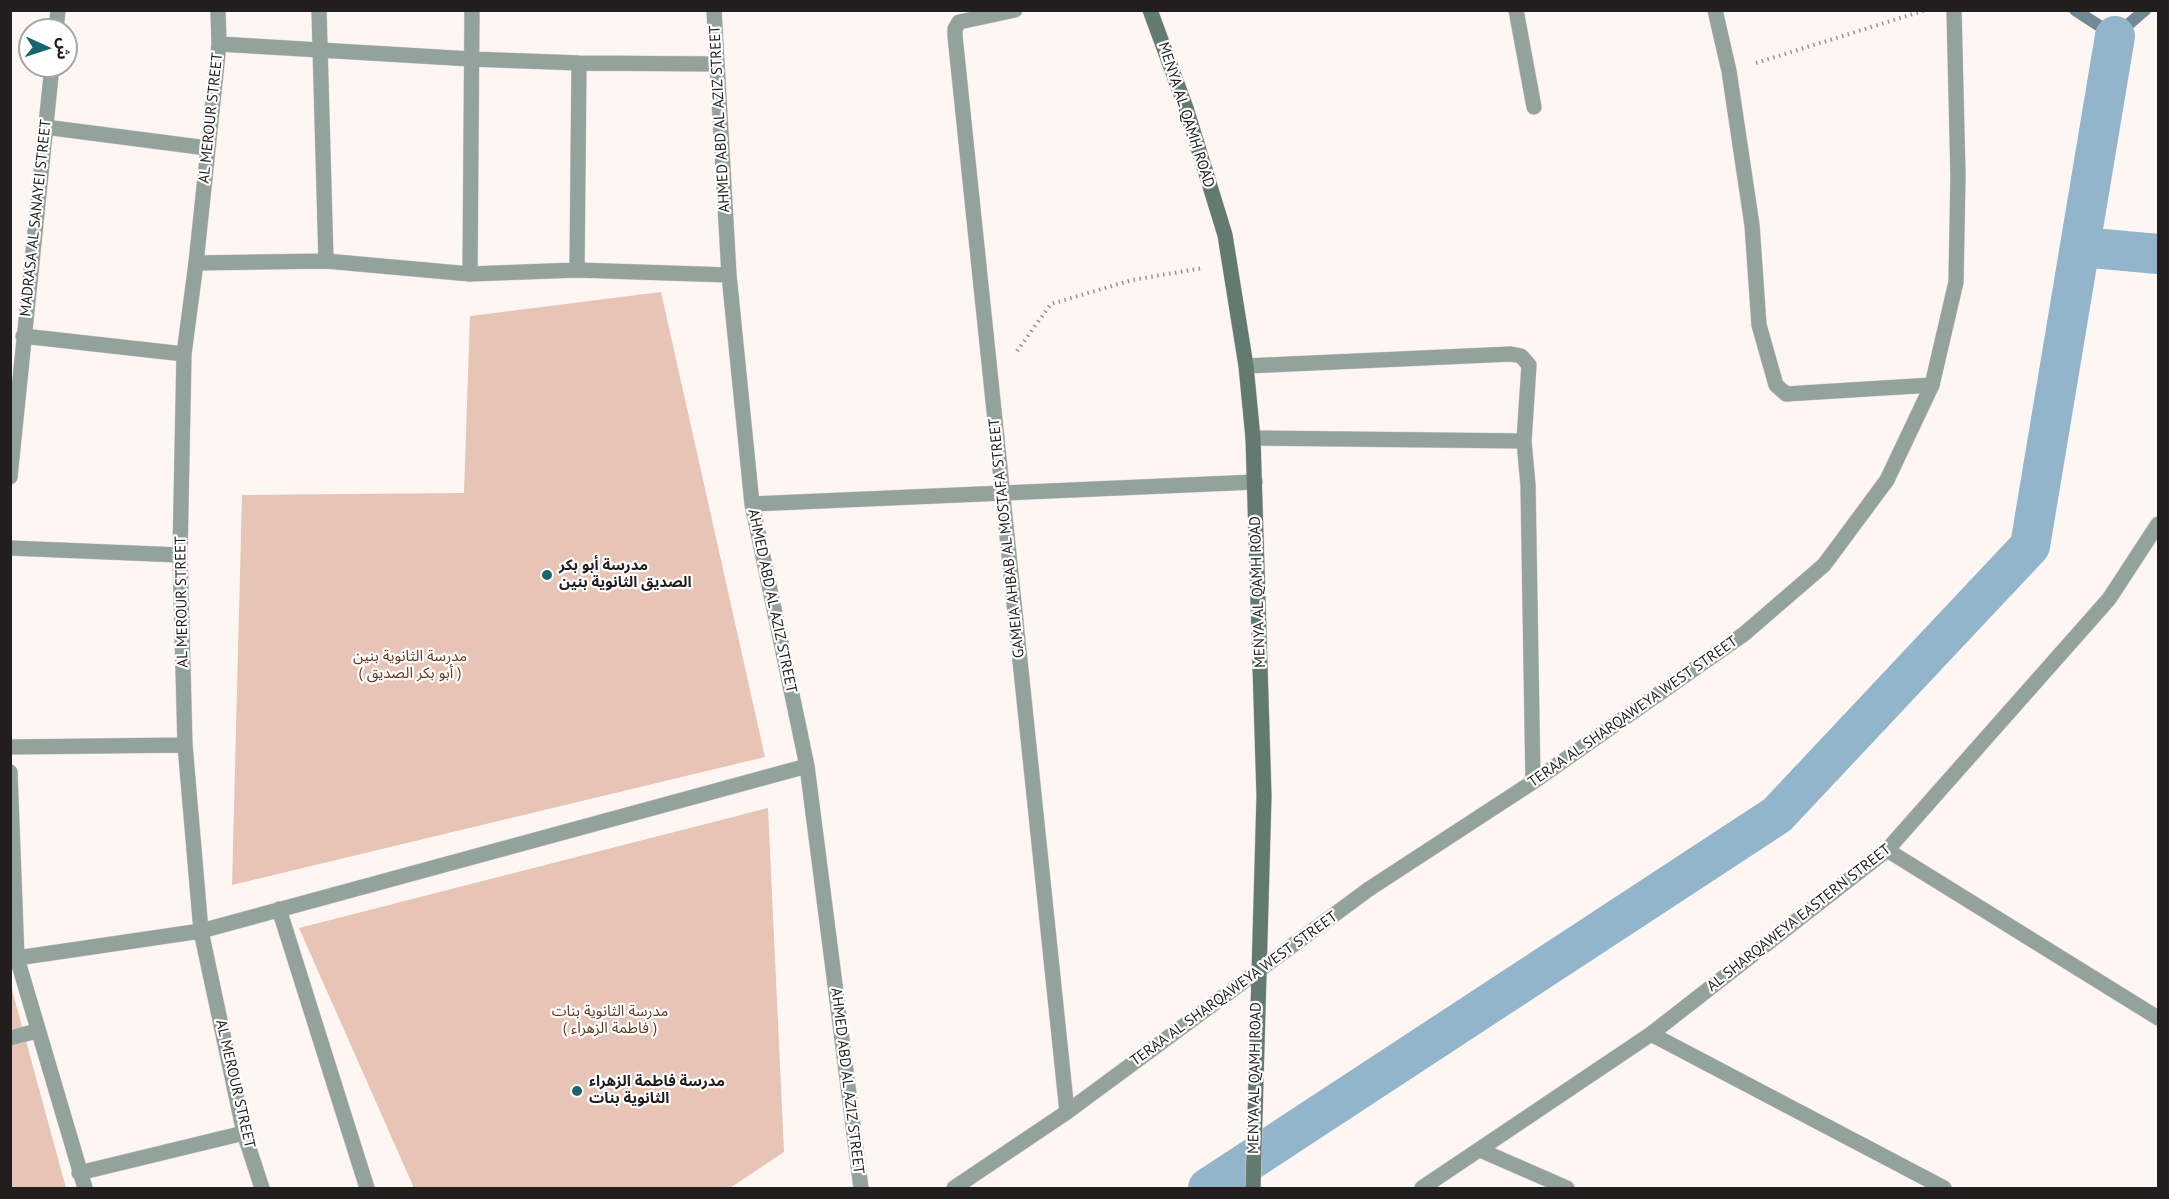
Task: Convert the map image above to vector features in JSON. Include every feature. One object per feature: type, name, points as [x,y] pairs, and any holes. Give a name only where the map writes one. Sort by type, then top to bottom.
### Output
[{"type":"main road","name":"MENYA AL QAMH ROAD","points":[[1150,10],[1189,119],[1225,235],[1246,366],[1253,438],[1264,796],[1253,1188]]},
{"type":"street","name":"AL MEROUR STREET","points":[[218,10],[219,44],[196,264],[184,354],[180,555],[185,746],[201,931],[244,1134],[262,1188]]},
{"type":"street","points":[[319,10],[326,261]]},
{"type":"street","points":[[470,274],[472,10]]},
{"type":"street","name":"AHMED ABD AL AZIZ STREET","points":[[714,10],[729,275],[752,504],[807,766],[861,1188]]},
{"type":"street","name":"GAMEIA AHBAB AL MOSTAFA STREET","points":[[1015,10],[966,19],[959,22],[955,29],[1067,1112]]},
{"type":"street","points":[[1516,10],[1534,107]]},
{"type":"street","points":[[1715,10],[1729,71],[1752,225],[1759,325],[1776,385],[1786,394],[1932,385]]},
{"type":"street","name":"TERAA AL SHARQAWEYA WEST STREET","points":[[954,1188],[1067,1112],[1369,890],[1533,782],[1744,634],[1824,565],[1887,480],[1932,385],[1956,282],[1958,176],[1954,10]]},
{"type":"street","points":[[219,44],[471,59],[579,63],[717,64]]},
{"type":"street","points":[[577,270],[579,63]]},
{"type":"street","name":"MADRASA AL SANAYEI STREET","points":[[10,477],[19,346],[51,78]]},
{"type":"street","points":[[45,127],[207,148]]},
{"type":"street","points":[[196,264],[326,261],[470,274],[577,270],[729,275]]},
{"type":"street","points":[[19,346],[184,354]]},
{"type":"street","points":[[1246,366],[1511,354],[1521,356],[1529,365],[1524,441],[1528,485],[1533,782]]},
{"type":"street","points":[[1253,438],[1524,441]]},
{"type":"street","points":[[752,504],[1255,482]]},
{"type":"street","name":"AL SHARQAWEYA EASTERN STREET","points":[[1422,1188],[1651,1034],[1887,850],[2109,599],[2158,524]]},
{"type":"street","points":[[10,548],[180,555]]},
{"type":"street","points":[[10,747],[185,746]]},
{"type":"street","points":[[17,958],[201,931],[807,766]]},
{"type":"street","points":[[10,772],[17,958],[85,1188]]},
{"type":"street","points":[[1887,850],[2158,1018]]},
{"type":"street","points":[[279,909],[367,1188]]},
{"type":"street","points":[[10,1038],[37,1031]]},
{"type":"street","points":[[1651,1034],[1944,1188]]},
{"type":"street","points":[[79,1173],[244,1134]]},
{"type":"street","points":[[1480,1150],[1567,1188]]},
{"type":"path","points":[[1729,71],[1926,10]]},
{"type":"path","points":[[991,386],[1052,304],[1132,280],[1229,264]]},
{"type":"green space","name":"مدرسة الثانوية بنين ( أبو بكر الصديق )","points":[[661,292],[765,757],[232,885],[242,495],[464,493],[470,316]]},
{"type":"green space","name":"مدرسة الثانوية بنات ( فاطمة الزهراء )","points":[[768,808],[784,1152],[730,1188],[414,1188],[299,928]]},
{"type":"green space","points":[[11,986],[66,1188],[11,1188]]},
{"type":"waterway","points":[[2075,10],[2115,36],[2145,10]]},
{"type":"waterway","points":[[1208,1188],[1777,815],[2030,546],[2115,36]]},
{"type":"waterway","points":[[2081,247],[2158,254]]},
{"type":"place","name":"مدرسة أبو بكر الصديق الثانوية بنين","points":[[547,575]]},
{"type":"place","name":"مدرسة فاطمة الزهراء الثانوية بنات","points":[[577,1091]]}]
